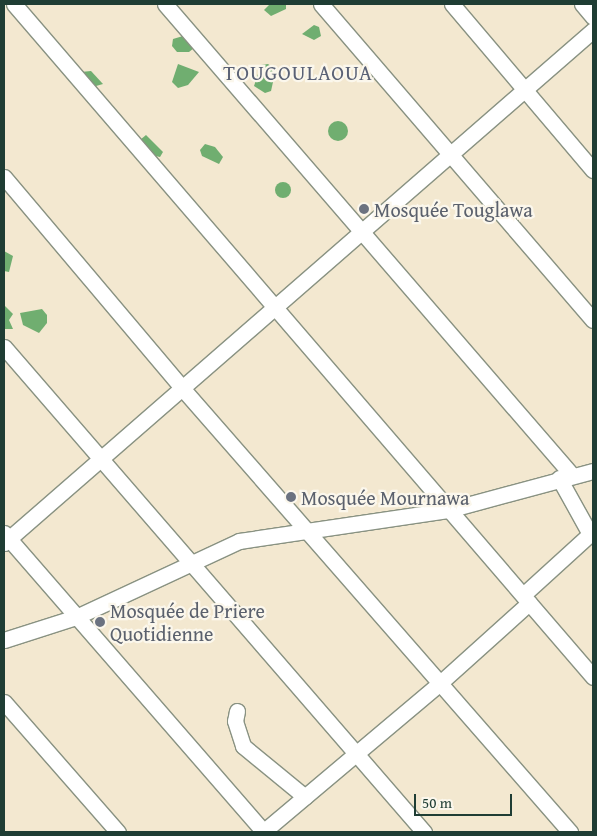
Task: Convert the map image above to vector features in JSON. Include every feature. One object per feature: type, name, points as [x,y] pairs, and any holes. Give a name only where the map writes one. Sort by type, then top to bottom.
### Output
[{"type":"street","points":[[14,4],[593,677]]},
{"type":"street","points":[[166,4],[361,232],[565,476],[590,534],[440,683],[263,832],[5,538],[101,459],[361,232],[524,91],[593,30]]},
{"type":"street","points":[[321,4],[449,156],[593,320]]},
{"type":"street","points":[[452,4],[593,170]]},
{"type":"street","points":[[582,4],[593,17]]},
{"type":"street","points":[[4,177],[182,388],[570,832]]},
{"type":"street","points":[[4,347],[424,832]]},
{"type":"street","points":[[4,640],[76,617],[190,562],[239,541],[448,510],[565,476],[593,471]]},
{"type":"street","points":[[4,702],[118,832]]},
{"type":"street","points":[[237,711],[235,722],[243,746],[304,797]]},
{"type":"green space","points":[[270,4],[286,4],[286,9],[271,16],[264,10]]},
{"type":"green space","points":[[314,25],[319,27],[321,36],[314,40],[302,34]]},
{"type":"green space","points":[[183,36],[194,48],[189,52],[177,52],[172,46],[173,39]]},
{"type":"green space","points":[[178,64],[199,72],[188,85],[178,88],[172,82]]},
{"type":"green space","points":[[268,64],[272,67],[273,82],[271,91],[265,93],[254,86],[261,65]]},
{"type":"green space","points":[[91,71],[103,84],[89,88],[81,72]]},
{"type":"green space","points":[[338,121],[345,124],[348,131],[345,138],[338,141],[331,138],[328,131],[331,124]]},
{"type":"green space","points":[[146,135],[163,152],[160,157],[151,155],[140,140]]},
{"type":"green space","points":[[205,144],[215,147],[223,157],[219,164],[202,156],[200,150]]},
{"type":"green space","points":[[280,182],[286,182],[291,187],[289,196],[280,198],[275,193],[275,187]]},
{"type":"green space","points":[[4,251],[13,256],[9,272],[4,271]]},
{"type":"green space","points":[[5,306],[13,314],[9,320],[13,329],[4,329]]},
{"type":"green space","points":[[42,309],[47,315],[47,323],[39,333],[23,325],[20,313]]},
{"type":"place","name":"Mosquée Touglawa","points":[[364,209]]},
{"type":"place","name":"Mosquée Mournawa","points":[[291,497]]},
{"type":"place","name":"Mosquée de Priere Quotidienne","points":[[100,622]]},
{"type":"district","name":"TOUGOULAOUA","points":[[298,73]]}]
